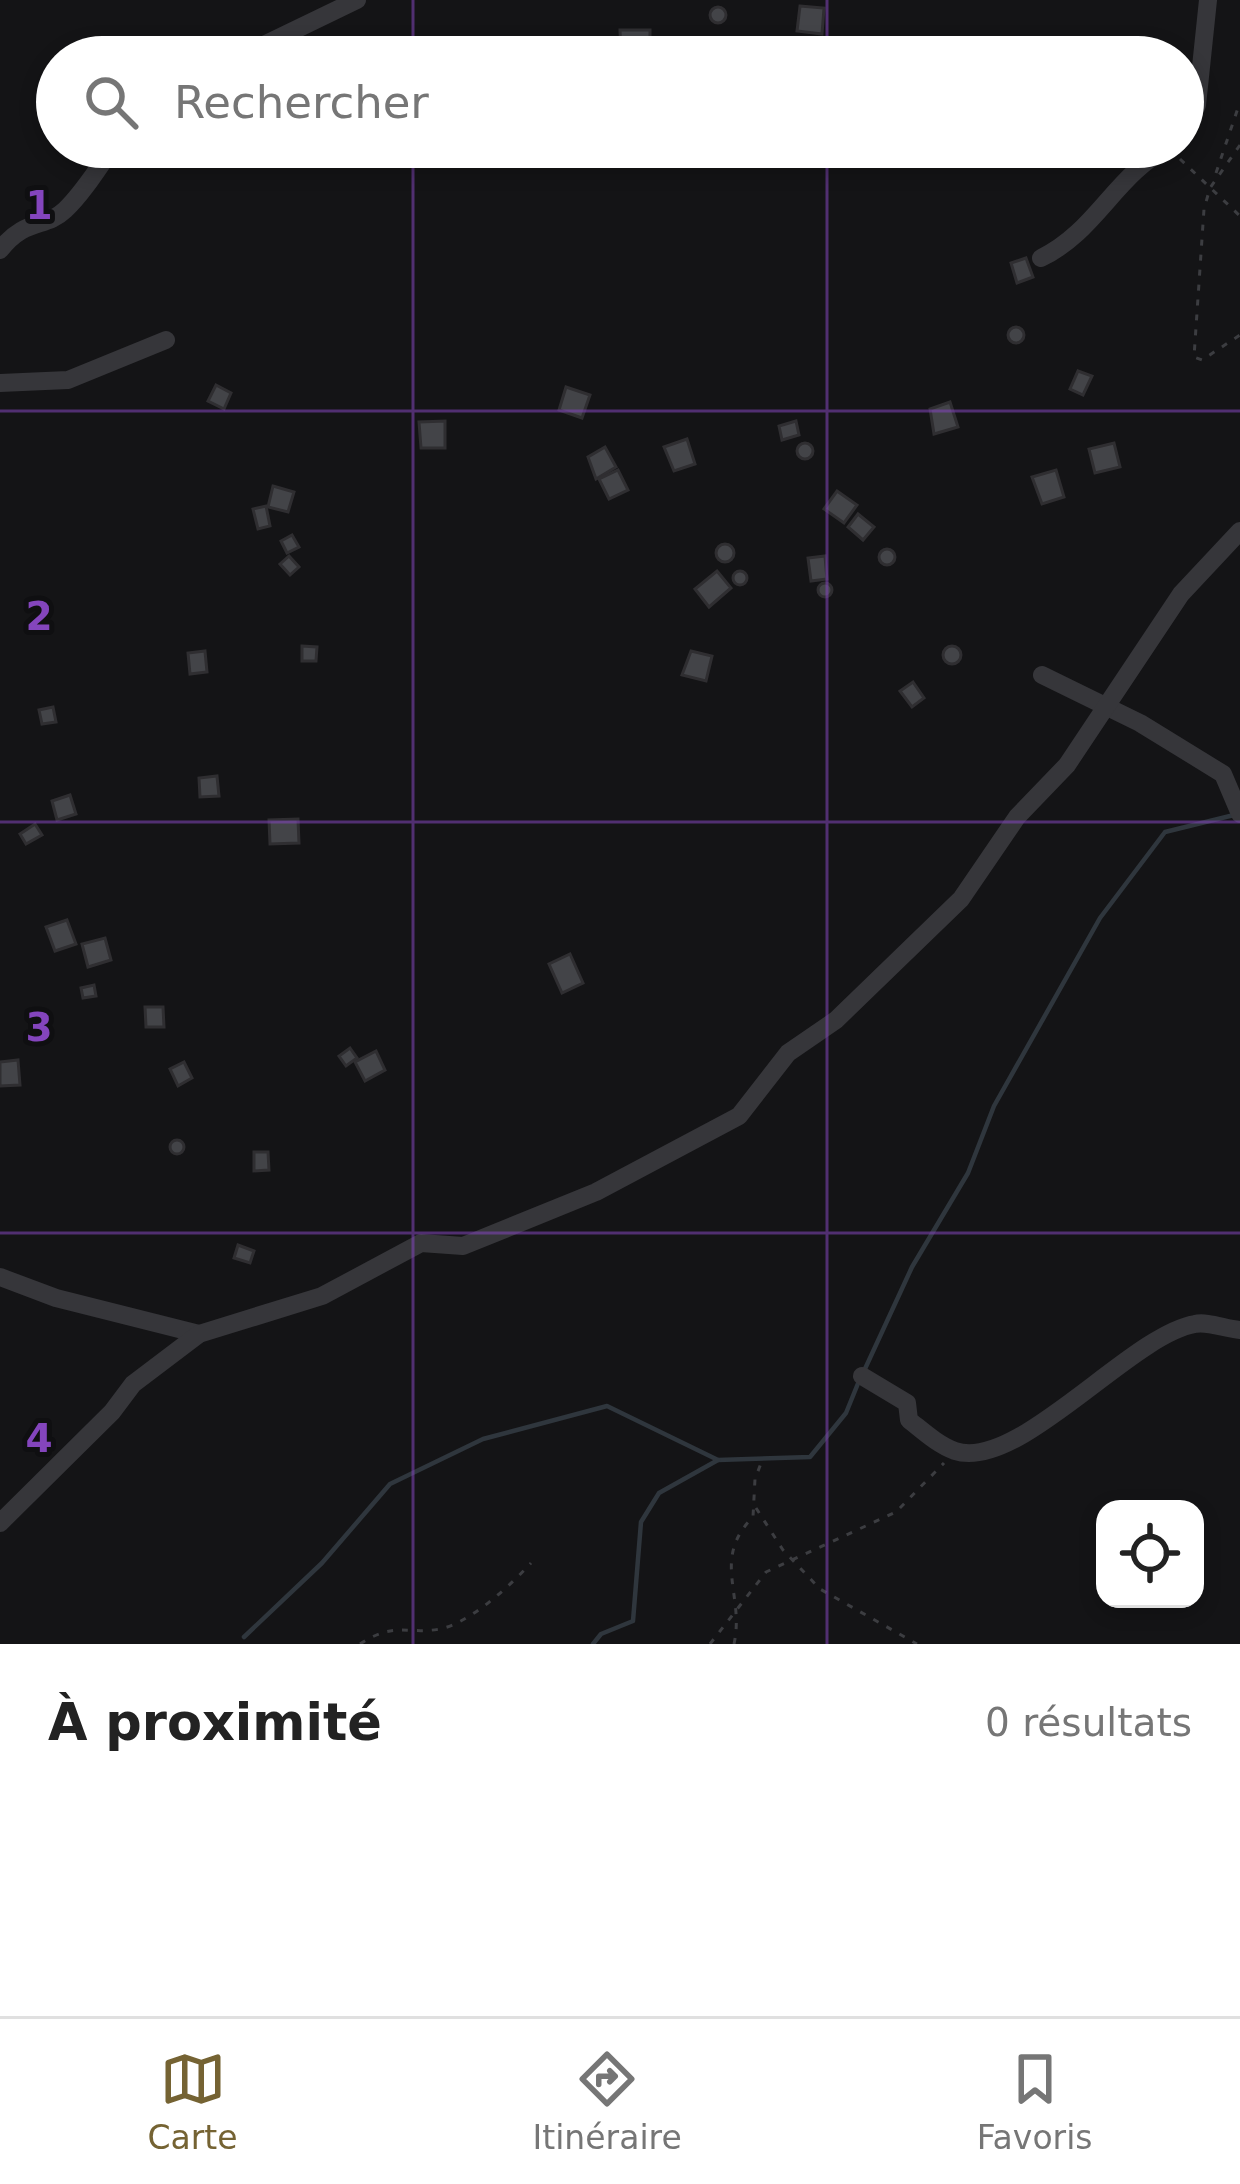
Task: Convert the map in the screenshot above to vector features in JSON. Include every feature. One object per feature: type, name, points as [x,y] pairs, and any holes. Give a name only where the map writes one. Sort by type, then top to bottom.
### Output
[{"type":"street","points":[[282,36],[357,0]]},
{"type":"street","points":[[1204,38],[1208,0]]},
{"type":"street","points":[[0,250],[27,223],[52,219],[66,209],[97,168]]},
{"type":"street","points":[[1041,258],[1093,223],[1126,174],[1136,168]]},
{"type":"street","points":[[0,382],[68,380],[166,340]]},
{"type":"street","points":[[0,1523],[101,1424],[133,1384],[199,1334],[275,1315],[322,1296],[421,1243],[463,1246],[596,1192],[739,1116],[788,1053],[836,1020],[961,899],[1017,817],[1067,765],[1181,595],[1240,531]]},
{"type":"street","points":[[1042,675],[1223,774],[1240,814]]},
{"type":"street","points":[[0,1277],[56,1298],[199,1334]]},
{"type":"street","points":[[862,1376],[907,1402],[909,1420],[930,1437],[957,1452],[980,1452],[1076,1404],[1111,1369],[1166,1332],[1198,1322],[1240,1330]]},
{"type":"path","points":[[1216,178],[1215,164],[1240,102]]},
{"type":"path","points":[[1240,146],[1210,188],[1202,228],[1193,357],[1202,360],[1240,335]]},
{"type":"path","points":[[1189,168],[1240,216]]},
{"type":"path","points":[[763,1458],[755,1479],[756,1508],[783,1550],[820,1588],[917,1644]]},
{"type":"path","points":[[710,1644],[766,1572],[896,1512],[949,1459]]},
{"type":"path","points":[[734,1644],[730,1556],[735,1535],[756,1508]]},
{"type":"path","points":[[360,1644],[397,1626],[436,1630],[456,1624],[531,1563]]},
{"type":"building","points":[[800,6],[824,8],[822,34],[797,31]]},
{"type":"building","points":[[718,7],[726,15],[718,23],[710,15]]},
{"type":"building","points":[[620,30],[650,30],[650,36],[620,36]]},
{"type":"building","points":[[1026,258],[1033,277],[1017,283],[1011,263]]},
{"type":"building","points":[[1016,327],[1024,335],[1016,343],[1008,335]]},
{"type":"building","points":[[1078,371],[1092,376],[1083,395],[1070,389]]},
{"type":"building","points":[[216,385],[231,393],[224,409],[208,401]]},
{"type":"building","points":[[566,387],[590,395],[582,418],[559,410]]},
{"type":"building","points":[[950,402],[958,427],[934,434],[930,409]]},
{"type":"building","points":[[445,421],[445,448],[421,448],[419,422]]},
{"type":"building","points":[[796,421],[799,435],[782,440],[779,426]]},
{"type":"building","points":[[687,439],[695,464],[674,471],[664,447]]},
{"type":"building","points":[[805,443],[813,451],[805,459],[797,451]]},
{"type":"building","points":[[1114,443],[1120,467],[1095,473],[1089,449]]},
{"type":"building","points":[[605,447],[616,467],[596,479],[588,457]]},
{"type":"building","points":[[618,470],[628,490],[609,499],[599,479]]},
{"type":"building","points":[[1056,470],[1064,497],[1042,504],[1032,477]]},
{"type":"building","points":[[273,486],[294,492],[288,512],[268,507]]},
{"type":"building","points":[[837,491],[857,505],[844,523],[824,509]]},
{"type":"building","points":[[266,506],[270,526],[258,529],[253,509]]},
{"type":"building","points":[[858,514],[874,527],[863,540],[848,527]]},
{"type":"building","points":[[292,535],[299,547],[287,553],[281,541]]},
{"type":"building","points":[[725,544],[734,553],[725,562],[716,553]]},
{"type":"building","points":[[887,549],[895,557],[887,565],[879,557]]},
{"type":"building","points":[[289,556],[299,567],[290,575],[280,564]]},
{"type":"building","points":[[825,556],[827,579],[811,581],[808,558]]},
{"type":"building","points":[[717,571],[731,588],[709,607],[695,589]]},
{"type":"building","points":[[740,571],[747,578],[740,585],[733,578]]},
{"type":"building","points":[[825,583],[832,590],[825,597],[818,590]]},
{"type":"building","points":[[302,646],[317,647],[316,661],[302,661]]},
{"type":"building","points":[[952,646],[961,655],[952,664],[943,655]]},
{"type":"building","points":[[205,651],[207,672],[190,674],[188,653]]},
{"type":"building","points":[[691,651],[712,656],[706,681],[682,675]]},
{"type":"building","points":[[913,682],[924,698],[912,707],[900,691]]},
{"type":"building","points":[[53,707],[56,722],[42,724],[39,710]]},
{"type":"building","points":[[217,776],[219,796],[200,797],[199,778]]},
{"type":"building","points":[[70,795],[76,814],[57,820],[52,801]]},
{"type":"building","points":[[298,819],[299,843],[270,844],[269,820]]},
{"type":"building","points":[[35,824],[42,835],[26,844],[20,834]]},
{"type":"building","points":[[67,920],[76,944],[55,951],[46,927]]},
{"type":"building","points":[[105,938],[111,960],[88,967],[82,944]]},
{"type":"building","points":[[570,954],[583,983],[562,993],[549,964]]},
{"type":"building","points":[[94,985],[96,996],[83,998],[81,988]]},
{"type":"building","points":[[145,1007],[163,1007],[164,1027],[146,1027]]},
{"type":"building","points":[[350,1048],[357,1058],[346,1066],[339,1056]]},
{"type":"building","points":[[376,1051],[385,1070],[365,1081],[355,1062]]},
{"type":"building","points":[[18,1060],[20,1085],[0,1086],[0,1062]]},
{"type":"building","points":[[184,1062],[192,1078],[178,1086],[170,1069]]},
{"type":"building","points":[[177,1140],[184,1147],[177,1154],[170,1147]]},
{"type":"building","points":[[254,1152],[268,1152],[269,1170],[254,1171]]},
{"type":"building","points":[[238,1245],[254,1251],[250,1263],[234,1258]]},
{"type":"waterway","points":[[864,1371],[912,1267],[968,1173],[994,1106],[1100,918],[1165,832],[1234,815]]},
{"type":"waterway","points":[[244,1637],[322,1563],[390,1484],[483,1439],[607,1406],[718,1460],[810,1457],[846,1413],[859,1381]]},
{"type":"waterway","points":[[593,1644],[601,1634],[633,1621],[641,1522],[659,1493],[718,1460]]}]
